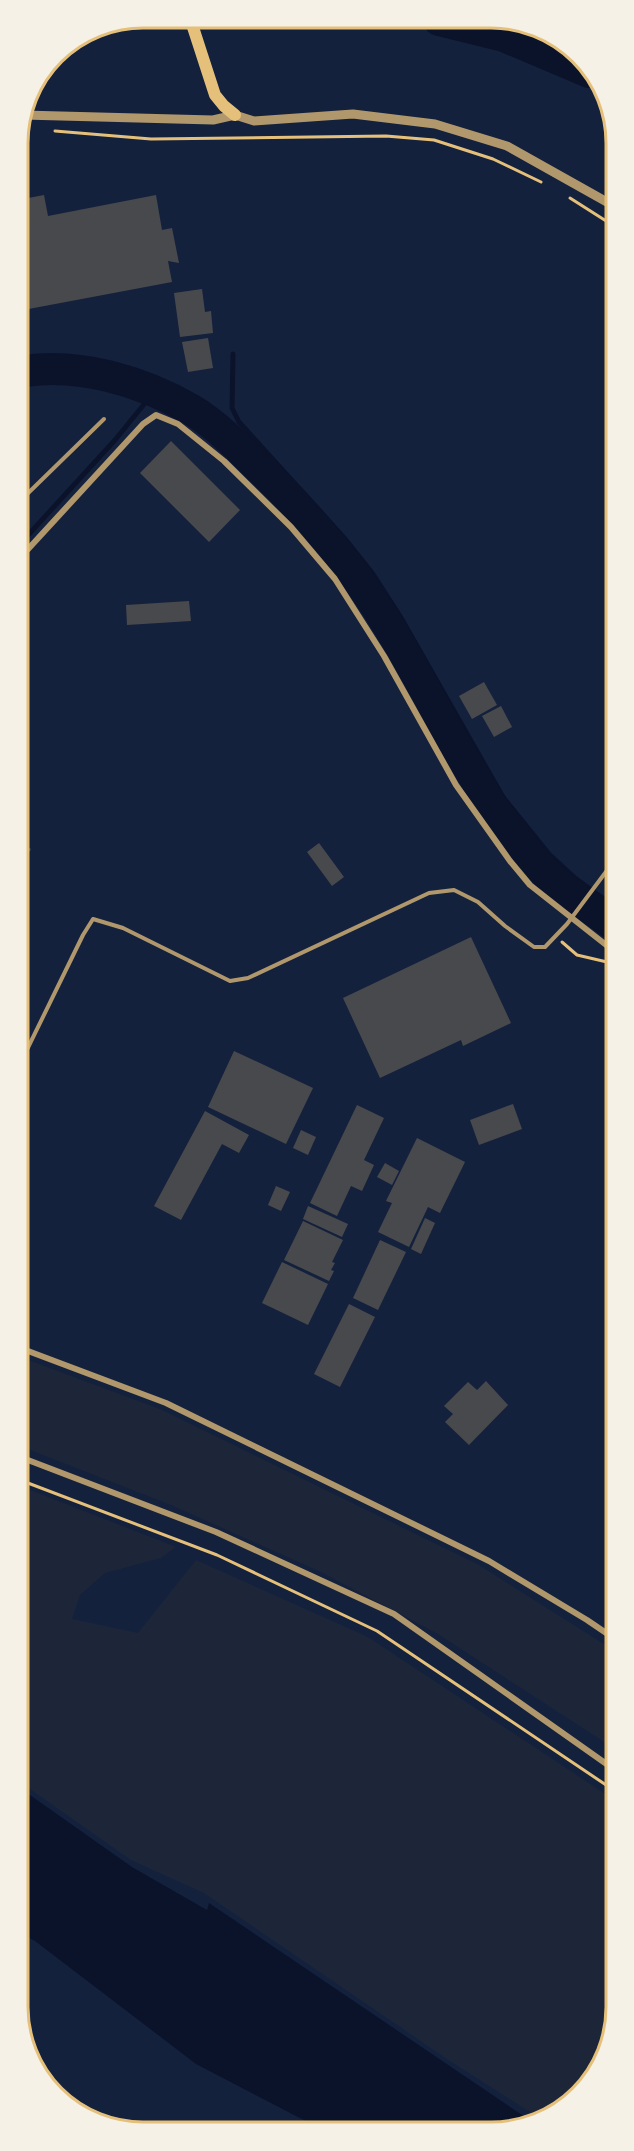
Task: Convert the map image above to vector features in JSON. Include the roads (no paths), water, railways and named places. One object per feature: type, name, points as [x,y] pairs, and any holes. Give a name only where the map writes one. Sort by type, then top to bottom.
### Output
[{"type":"main road","points":[[193,28],[215,95],[235,115]]},
{"type":"street","points":[[32,115],[213,120],[235,115],[254,121],[353,114],[435,124],[507,146],[606,201]]},
{"type":"street","points":[[29,548],[143,424],[156,415],[178,424],[233,469],[291,527],[335,579],[384,656],[456,785],[510,861],[530,885],[606,945]]},
{"type":"street","points":[[28,1351],[166,1402],[489,1561],[605,1632]]},
{"type":"street","points":[[28,1460],[216,1532],[394,1614],[605,1763]]},
{"type":"lane","points":[[29,492],[104,419]]},
{"type":"lane","points":[[29,1046],[93,918],[123,928],[230,981],[248,978],[429,893],[454,890],[478,902],[534,947],[545,947],[567,924],[606,872]]},
{"type":"waterway","points":[[472,28],[504,36],[576,66]]},
{"type":"waterway","points":[[233,354],[232,408],[239,422],[346,540],[373,574],[400,616],[503,797],[549,854],[575,878],[606,900]]},
{"type":"waterway","points":[[29,371],[63,369],[130,382],[192,410],[232,442],[311,522],[361,584],[406,655],[478,784],[522,846],[553,880],[606,919]]},
{"type":"waterway","points":[[29,534],[115,440],[154,392]]}]
